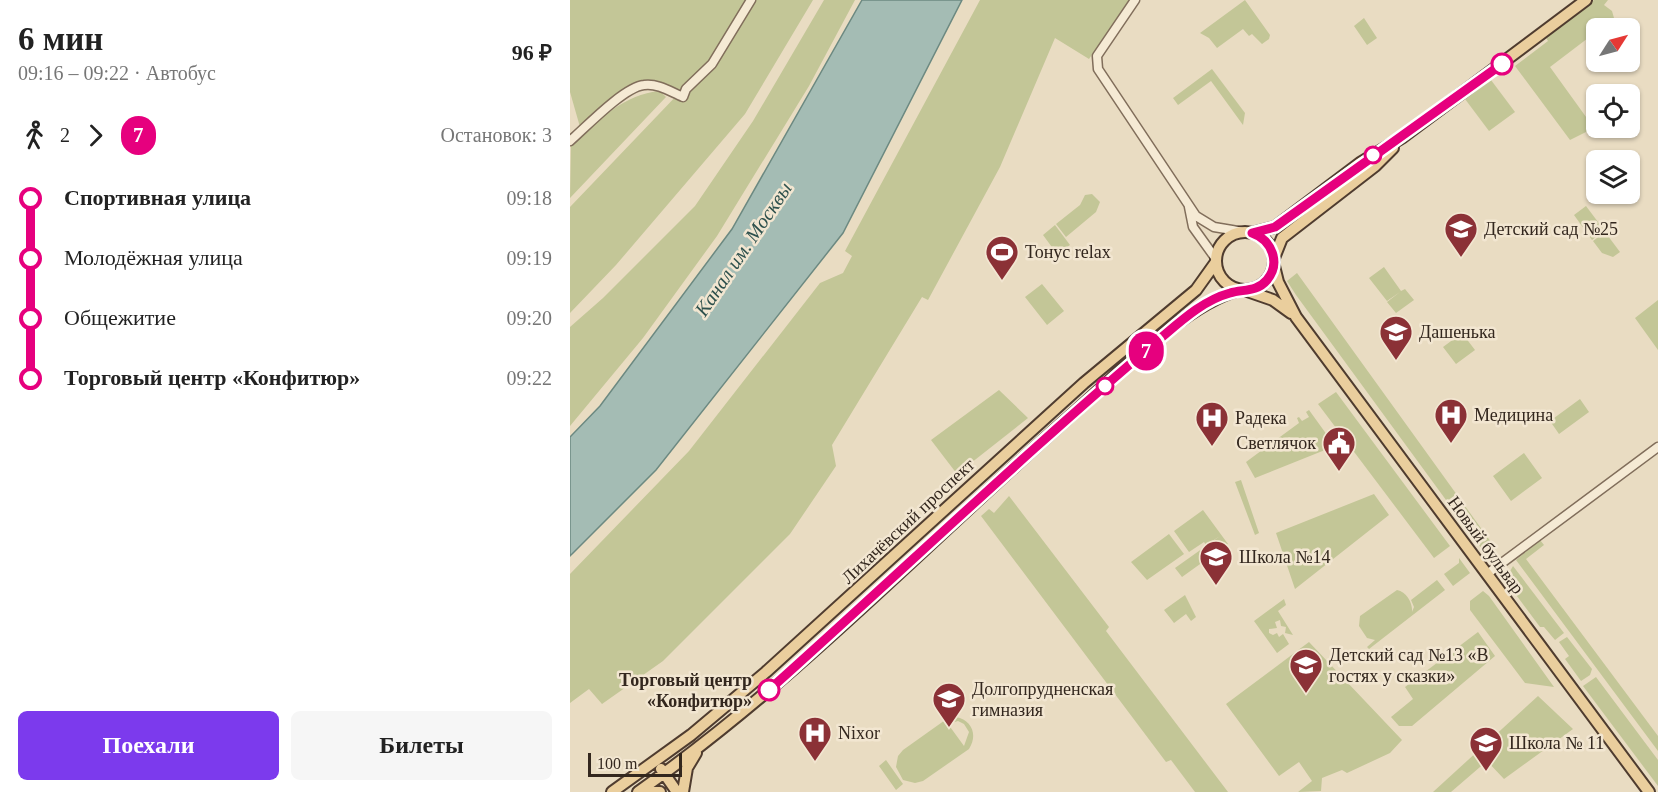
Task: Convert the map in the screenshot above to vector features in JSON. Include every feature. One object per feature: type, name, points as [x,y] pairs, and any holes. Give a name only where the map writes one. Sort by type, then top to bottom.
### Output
[{"type":"main road","points":[[1403,137],[1586,0]]},
{"type":"main road","name":"Лихачёвский проспект","points":[[612,792],[728,706],[1084,383],[1196,290],[1216,261],[1223,243],[1232,235],[1275,227],[1360,163],[1403,137]]},
{"type":"main road","name":"Лихачёвский проспект","points":[[638,792],[699,748],[769,691],[1131,363],[1206,303],[1264,284],[1282,238],[1375,166],[1403,137]]},
{"type":"main road","points":[[1248,233],[1266,241],[1274,262]]},
{"type":"main road","points":[[1216,261],[1223,280],[1242,290]]},
{"type":"main road","name":"Новый бульвар","points":[[1274,262],[1278,282],[1296,317],[1649,792]]},
{"type":"main road","name":"Новый бульвар","points":[[1242,290],[1273,300],[1296,317]]},
{"type":"main road","points":[[683,792],[687,768],[699,748]]},
{"type":"main road","points":[[656,761],[677,792]]},
{"type":"main road","points":[[649,792],[660,792]]},
{"type":"street","points":[[570,141],[630,91],[642,85],[657,85],[683,97],[686,89],[712,64],[751,0]]},
{"type":"street","points":[[1135,0],[1096,57],[1098,69],[1189,207],[1200,220],[1211,226],[1248,233]]},
{"type":"street","points":[[1189,207],[1193,227],[1216,261]]},
{"type":"street","points":[[1486,573],[1658,447]]},
{"type":"green space","points":[[570,0],[813,0],[745,114],[616,265],[570,313],[570,207],[680,92],[664,84],[637,83],[615,96],[580,127],[570,92]]},
{"type":"green space","points":[[824,0],[855,0],[809,86],[717,236],[643,338],[570,426],[570,327],[603,298],[695,206],[753,121]]},
{"type":"green space","points":[[980,0],[1129,0],[1089,59],[1055,38],[1000,167],[928,300],[922,297],[832,445],[836,466],[790,534],[663,661],[602,704],[589,689],[570,703],[570,574],[689,451],[820,283],[843,273],[852,256],[845,251]]},
{"type":"green space","points":[[1245,0],[1270,35],[1269,39],[1262,44],[1243,29],[1217,48],[1209,38],[1200,33]]},
{"type":"green space","points":[[1594,0],[1608,0],[1604,5],[1612,11],[1614,18],[1586,18],[1586,40],[1550,67],[1586,117],[1586,132],[1570,140],[1515,66],[1548,41],[1545,36]]},
{"type":"green space","points":[[1364,18],[1377,38],[1367,45],[1354,26]]},
{"type":"green space","points":[[1212,69],[1245,113],[1243,125],[1211,81],[1178,105],[1173,98]]},
{"type":"green space","points":[[1491,80],[1515,112],[1489,131],[1465,99]]},
{"type":"green space","points":[[660,91],[666,97],[570,198],[571,143],[623,103],[647,93]]},
{"type":"green space","points":[[1092,194],[1100,202],[1096,212],[1066,237],[1056,224],[1080,205],[1085,195]]},
{"type":"green space","points":[[1586,206],[1604,230],[1592,240],[1574,215]]},
{"type":"green space","points":[[1055,225],[1070,245],[1057,254],[1043,235]]},
{"type":"green space","points":[[1605,232],[1620,252],[1613,257],[1602,253],[1593,241]]},
{"type":"green space","points":[[1384,267],[1401,291],[1405,289],[1414,300],[1396,313],[1387,302],[1400,292],[1387,301],[1369,278]]},
{"type":"green space","points":[[1297,273],[1496,549],[1487,556],[1296,295],[1287,281]]},
{"type":"green space","points":[[1042,284],[1064,311],[1047,325],[1025,297]]},
{"type":"green space","points":[[1658,300],[1658,350],[1635,318]]},
{"type":"green space","points":[[1462,333],[1475,350],[1456,364],[1443,347]]},
{"type":"green space","points":[[999,390],[1028,418],[957,474],[931,440]]},
{"type":"green space","points":[[1336,392],[1450,546],[1434,558],[1318,404]]},
{"type":"green space","points":[[1580,399],[1589,412],[1559,434],[1550,421]]},
{"type":"green space","points":[[1309,410],[1335,446],[1255,478],[1246,462],[1299,423],[1297,418],[1299,417],[1302,421],[1309,417],[1306,412]]},
{"type":"green space","points":[[1524,453],[1542,478],[1511,501],[1493,476]]},
{"type":"green space","points":[[1241,480],[1259,533],[1255,535],[1235,482]]},
{"type":"green space","points":[[1374,494],[1389,515],[1295,589],[1276,533]]},
{"type":"green space","points":[[1009,496],[1109,627],[1106,631],[1228,792],[1195,792],[1171,760],[1166,762],[981,516],[989,509],[994,513]]},
{"type":"green space","points":[[1203,510],[1228,544],[1182,577],[1175,568],[1220,536],[1206,545],[1204,542],[1189,552],[1174,531]]},
{"type":"green space","points":[[1169,534],[1184,554],[1147,580],[1131,562]]},
{"type":"green space","points":[[1540,540],[1544,545],[1526,559],[1658,736],[1658,751],[1516,560]]},
{"type":"green space","points":[[1459,558],[1470,573],[1453,586],[1444,574],[1459,563]]},
{"type":"green space","points":[[1513,566],[1564,633],[1555,640],[1544,627],[1540,627],[1505,580]]},
{"type":"green space","points":[[1437,580],[1445,590],[1369,649],[1367,647],[1375,640],[1367,638],[1359,626],[1360,616],[1397,590],[1409,599],[1412,612],[1414,607],[1411,600]]},
{"type":"green space","points":[[1483,591],[1489,596],[1554,687],[1525,683],[1470,610],[1470,601]]},
{"type":"green space","points":[[1185,595],[1196,617],[1191,621],[1186,614],[1174,623],[1164,610]]},
{"type":"green space","points":[[1284,599],[1286,605],[1278,611],[1293,635],[1285,633],[1286,627],[1281,626],[1280,620],[1275,622],[1277,628],[1269,629],[1269,633],[1273,635],[1277,633],[1279,637],[1283,634],[1289,644],[1277,653],[1254,621]]},
{"type":"green space","points":[[1478,632],[1495,656],[1412,726],[1399,726],[1391,717],[1413,699],[1405,687]]},
{"type":"green space","points":[[1567,637],[1592,669],[1590,675],[1581,681],[1565,659],[1569,656],[1559,642]]},
{"type":"green space","points":[[1309,642],[1402,740],[1390,753],[1347,773],[1342,770],[1322,778],[1321,791],[1298,792],[1312,781],[1299,762],[1279,776],[1226,704]]},
{"type":"green space","points":[[1596,677],[1658,760],[1658,786],[1583,686]]},
{"type":"green space","points":[[1538,696],[1573,729],[1504,779],[1487,761],[1451,792],[1433,792]]},
{"type":"green space","points":[[956,717],[970,725],[973,739],[969,749],[923,781],[915,783],[903,780],[896,767],[898,756],[948,718]],"holes":[[[958,721],[964,724],[969,732],[964,746],[948,724]]]},
{"type":"green space","points":[[886,760],[903,784],[896,790],[879,766]]},
{"type":"water","name":"Канал им. Москвы","points":[[862,0],[962,0],[843,233],[656,470],[570,556],[570,437],[600,406],[732,229]]},
{"type":"bus line","name":"7","points":[[769,690],[1045,439],[1165,335],[1206,303],[1220,296],[1240,290],[1251,290],[1264,284],[1269,279],[1274,266],[1273,252],[1266,241],[1252,233],[1275,227],[1360,163],[1403,137],[1502,64]]},
{"type":"place","name":"Детский сад №25","points":[[1461,258]]},
{"type":"place","name":"Тонус relax","points":[[1002,281]]},
{"type":"place","name":"Дашенька","points":[[1396,361]]},
{"type":"place","name":"Медицина","points":[[1451,444]]},
{"type":"place","name":"Радека","points":[[1212,447]]},
{"type":"place","name":"Светлячок","points":[[1339,472]]},
{"type":"place","name":"Школа №14","points":[[1216,586]]},
{"type":"place","name":"Торговый центр «Конфитюр»","points":[[769,690]]},
{"type":"place","name":"Детский сад №13 «В гостях у сказки»","points":[[1306,694]]},
{"type":"place","name":"Долгопрудненская гимназия","points":[[949,728]]},
{"type":"place","name":"Nixor","points":[[815,762]]},
{"type":"place","name":"Школа № 11","points":[[1486,772]]}]
